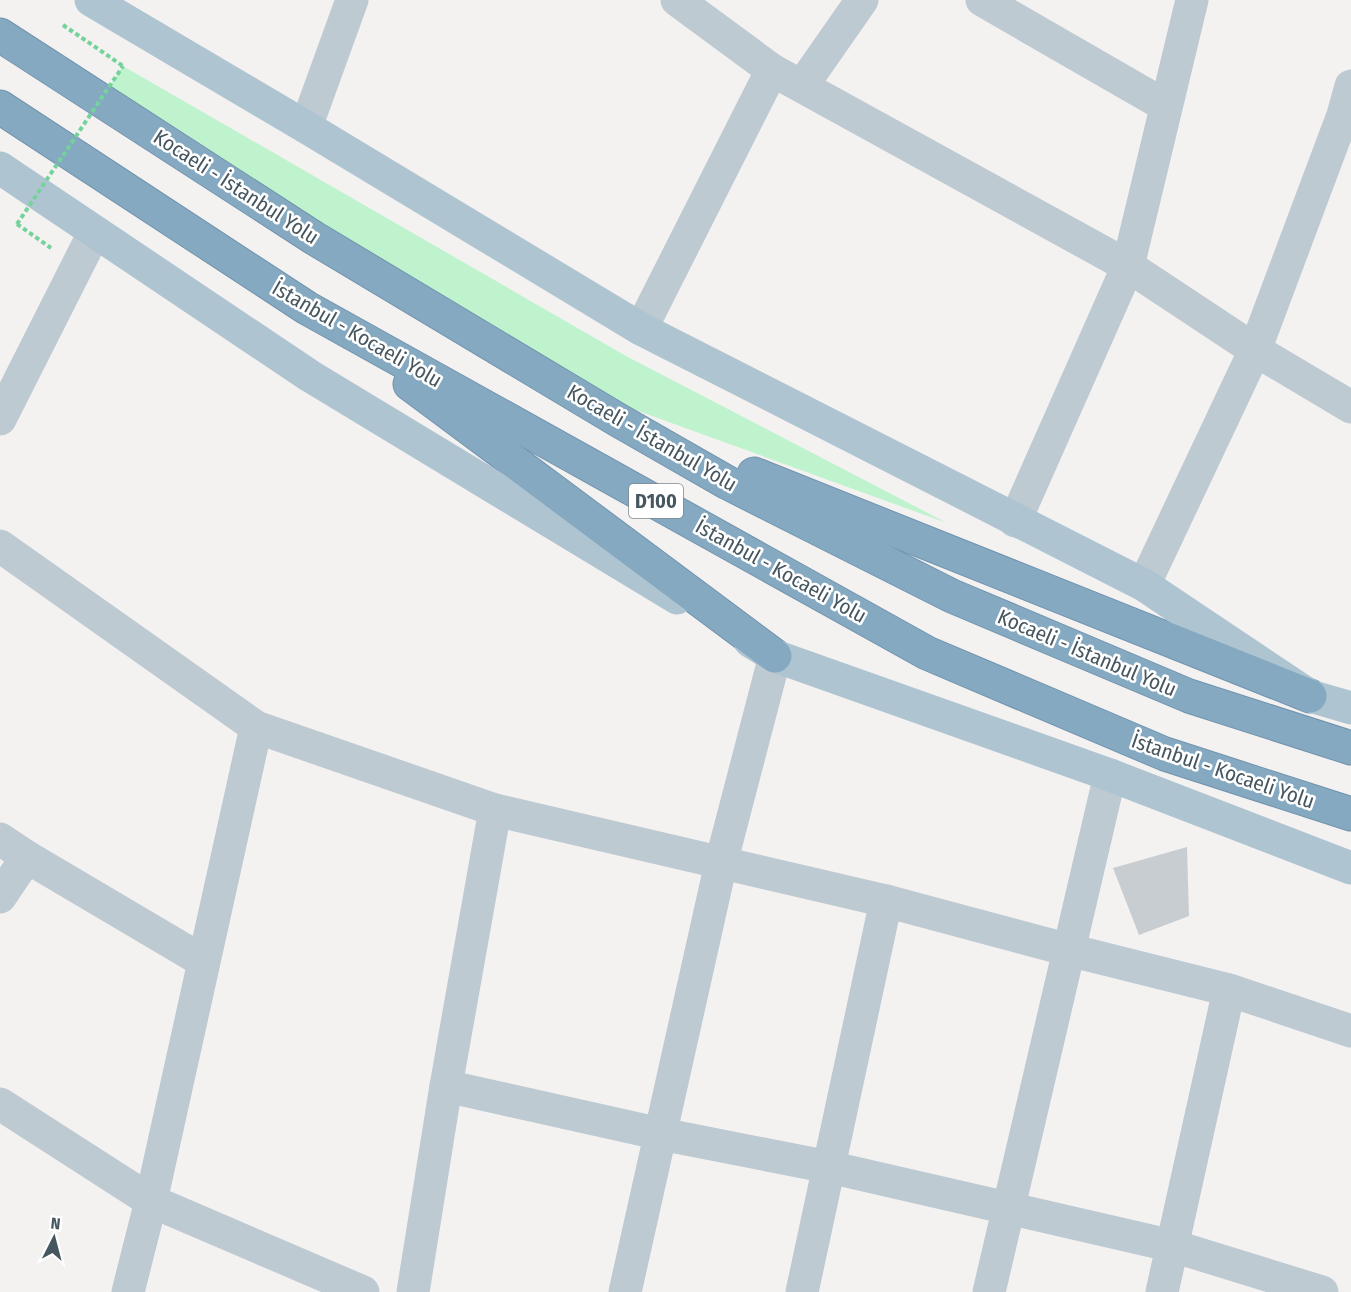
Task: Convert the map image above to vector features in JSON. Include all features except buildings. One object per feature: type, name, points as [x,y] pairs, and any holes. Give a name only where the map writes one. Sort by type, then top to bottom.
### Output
[{"type":"highway","name":"Kocaeli - İstanbul Yolu","points":[[0,35],[314,238],[618,420],[728,483],[952,596],[1189,696],[1351,748]]},
{"type":"highway","name":"İstanbul - Kocaeli Yolu","points":[[0,107],[307,308],[927,653],[1166,754],[1351,814]]},
{"type":"highway","points":[[307,308],[775,656]]},
{"type":"highway","points":[[618,420],[1310,696]]},
{"type":"main road","points":[[91,0],[641,329],[1144,585],[1310,696],[1351,708]]},
{"type":"main road","points":[[0,168],[310,376],[775,656],[1110,774],[1351,868]]},
{"type":"street","points":[[306,127],[352,0]]},
{"type":"street","points":[[677,0],[772,70],[1128,266],[1255,350],[1351,407]]},
{"type":"street","points":[[802,86],[862,0]]},
{"type":"street","points":[[982,0],[1166,106]]},
{"type":"street","points":[[1015,520],[1128,266],[1192,0]]},
{"type":"street","points":[[641,329],[772,70]]},
{"type":"street","points":[[1144,585],[1255,350],[1343,115],[1351,86]]},
{"type":"street","points":[[0,419],[94,233]]},
{"type":"street","points":[[0,546],[256,727],[495,810],[886,901],[1229,990],[1351,1031]]},
{"type":"street","points":[[625,1292],[721,863],[775,656]]},
{"type":"street","points":[[128,1292],[151,1201],[256,727]]},
{"type":"street","points":[[989,1292],[1110,774]]},
{"type":"street","points":[[413,1292],[446,1086],[495,810]]},
{"type":"street","points":[[0,839],[203,960]]},
{"type":"street","points":[[0,897],[27,857]]},
{"type":"street","points":[[802,1292],[886,901]]},
{"type":"street","points":[[1162,1292],[1229,990]]},
{"type":"street","points":[[446,1086],[662,1134],[829,1167],[1173,1246],[1322,1292]]},
{"type":"street","points":[[0,1104],[151,1201],[363,1292]]},
{"type":"path","points":[[56,252],[17,224],[123,66],[63,25]]},
{"type":"green space","points":[[123,66],[626,356],[947,523],[619,404],[105,93]]}]
